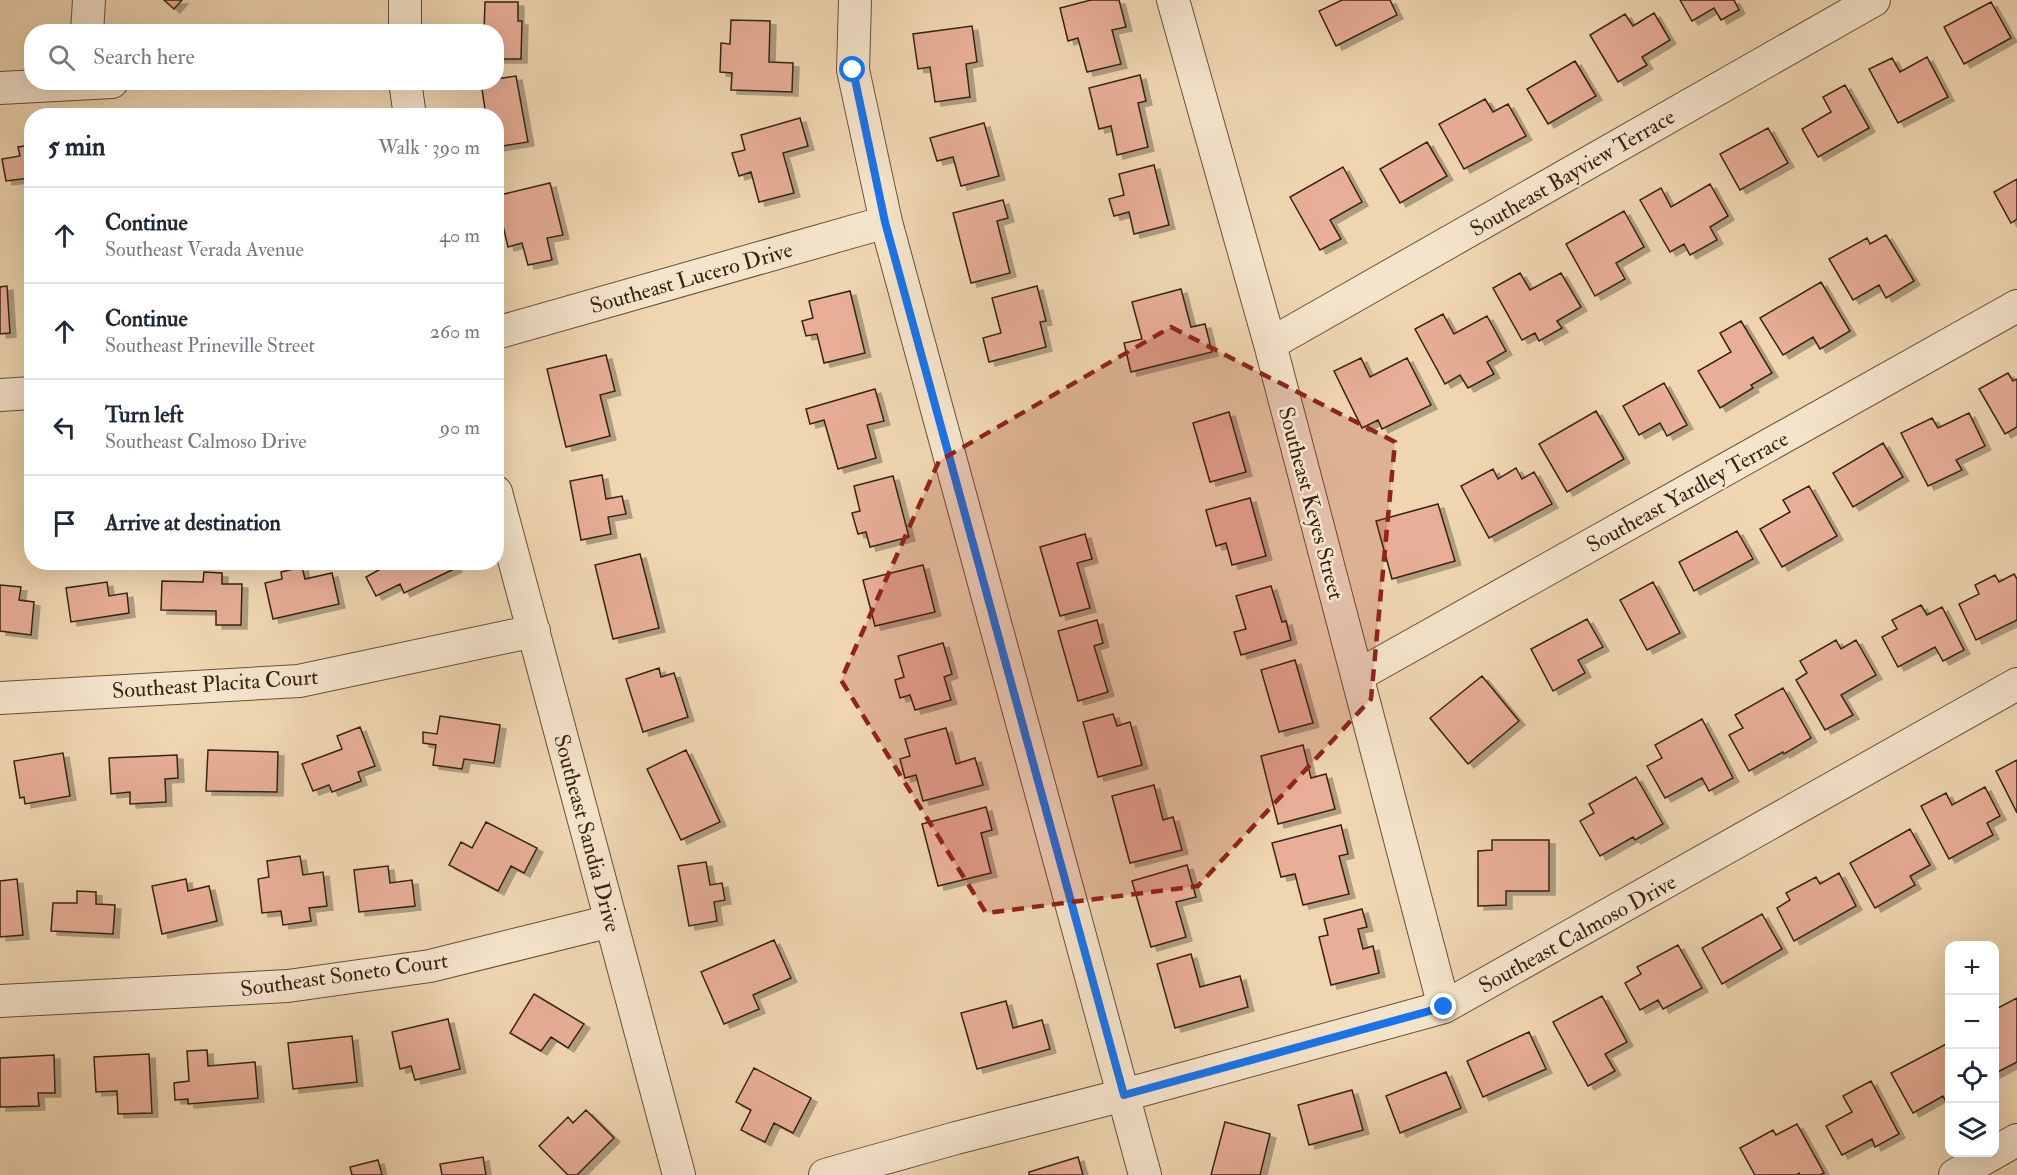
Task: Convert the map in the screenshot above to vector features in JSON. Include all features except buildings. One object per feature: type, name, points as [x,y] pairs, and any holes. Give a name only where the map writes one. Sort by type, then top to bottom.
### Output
[{"type":"street","points":[[88,24],[89,0]]},
{"type":"street","points":[[405,0],[405,24]]},
{"type":"street","points":[[855,0],[853,70],[885,222],[1145,1175]]},
{"type":"street","name":"Southeast Bayview Terrace","points":[[1270,344],[1874,0]]},
{"type":"street","name":"Southeast Keyes Street","points":[[1182,4],[1444,1007]]},
{"type":"street","points":[[0,88],[24,87]]},
{"type":"street","points":[[406,90],[409,108]]},
{"type":"street","name":"Southeast Lucero Drive","points":[[504,331],[885,222]]},
{"type":"street","name":"Southeast Yardley Terrace","points":[[1357,676],[2017,306]]},
{"type":"street","points":[[0,395],[24,394]]},
{"type":"street","name":"Southeast Sandia Drive","points":[[504,521],[679,1175]]},
{"type":"street","name":"Southeast Placita Court","points":[[0,698],[299,681],[534,631]]},
{"type":"street","name":"Southeast Calmoso Drive","points":[[825,1175],[1444,1007],[2017,684]]},
{"type":"street","name":"Southeast Soneto Court","points":[[0,1001],[288,986],[430,966],[611,921]]},
{"type":"street","points":[[1955,1175],[2017,1140]]},
{"type":"highlighted area","points":[[1171,327],[1395,442],[1371,699],[1198,886],[986,913],[841,680],[939,461]]},
{"type":"route","points":[[853,70],[885,222],[1124,1095],[1444,1007]]}]
